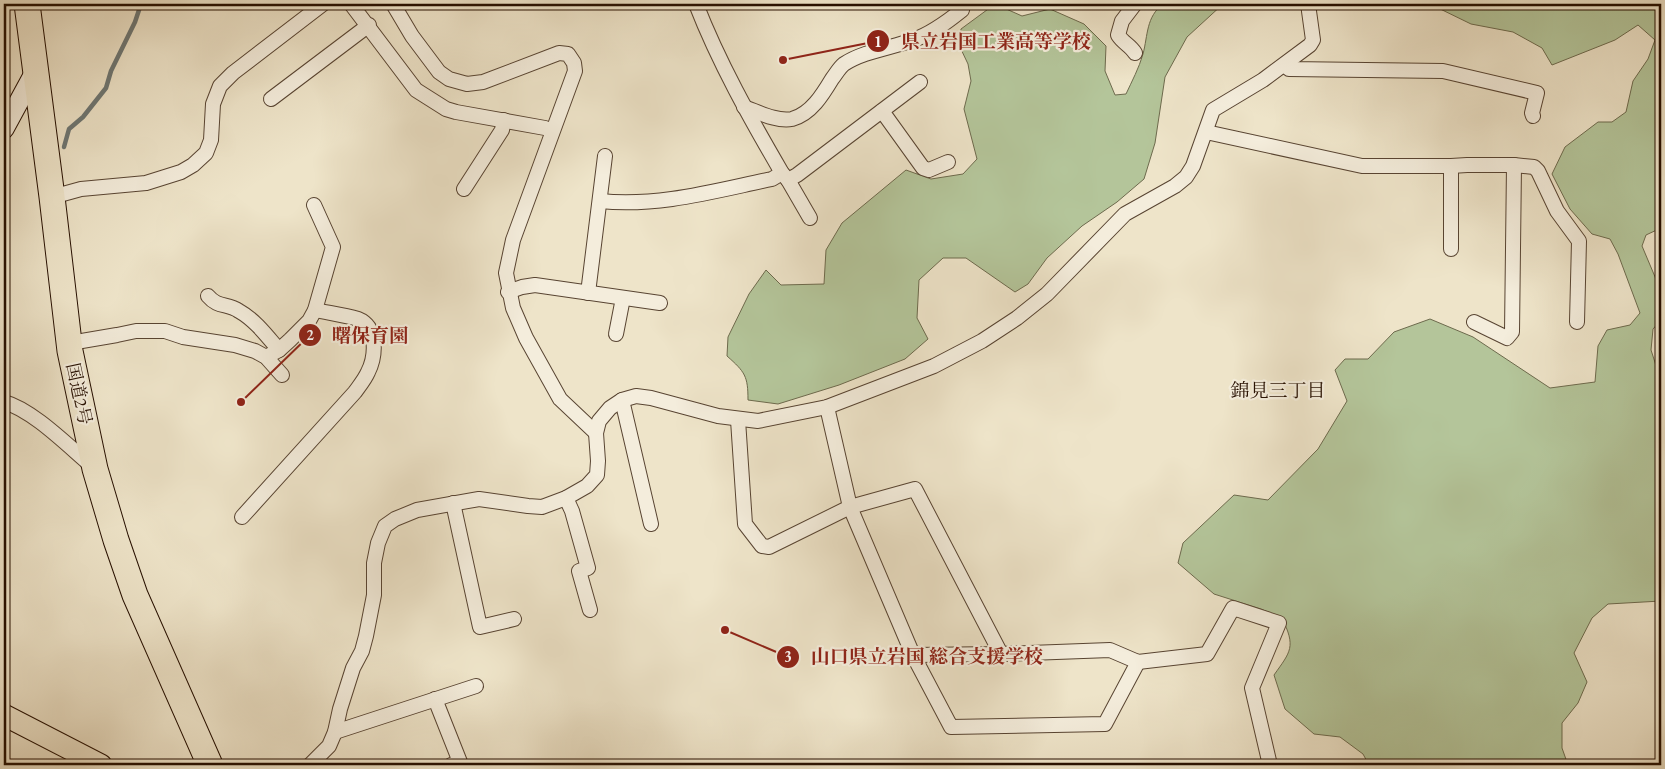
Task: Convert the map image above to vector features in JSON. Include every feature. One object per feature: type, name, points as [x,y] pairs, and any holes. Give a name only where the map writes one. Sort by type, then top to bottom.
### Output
[{"type":"highway","name":"国道2号","points":[[27,4],[70,343],[79,397],[96,469],[116,540],[135,595],[210,765]]},
{"type":"main road","points":[[4,715],[100,765]]},
{"type":"street","points":[[52,197],[81,189],[146,183],[181,172],[193,165],[206,154],[211,140],[213,104],[220,86],[232,73],[324,4]]},
{"type":"street","points":[[351,4],[369,25],[416,90],[446,109],[552,131]]},
{"type":"street","points":[[393,4],[412,36],[439,72],[449,79],[467,84],[483,82],[558,53],[568,54],[574,62],[575,72],[514,240],[506,273],[508,292],[513,308],[526,338],[560,399],[596,433]]},
{"type":"street","points":[[696,4],[720,60],[744,106],[810,218]]},
{"type":"street","points":[[1135,4],[1122,21],[1118,35],[1135,53]]},
{"type":"street","points":[[310,765],[329,746],[335,732],[340,708],[353,668],[362,651],[374,595],[374,563],[378,543],[385,526],[395,519],[417,510],[453,503],[480,499],[528,506],[542,506],[566,498],[587,486],[597,475],[596,433],[599,421],[610,408],[622,400],[636,396],[651,398],[718,416],[758,421],[827,407],[934,366],[982,341],[1017,318],[1047,294],[1125,214],[1176,186],[1186,177],[1193,166],[1213,110],[1285,65],[1310,46],[1313,40],[1308,4]]},
{"type":"street","points":[[744,106],[781,120],[792,119],[805,113],[821,96],[839,69],[845,64],[866,54],[915,40],[949,20],[964,6]]},
{"type":"street","points":[[271,99],[369,25]]},
{"type":"street","points":[[1285,65],[1289,69],[1444,71],[1537,93],[1533,116]]},
{"type":"street","points":[[4,129],[36,70]]},
{"type":"street","points":[[600,201],[624,204],[660,202],[797,175],[920,82]]},
{"type":"street","points":[[882,111],[923,168],[929,170],[948,162]]},
{"type":"street","points":[[464,189],[502,130],[504,120]]},
{"type":"street","points":[[1206,132],[1362,166],[1452,166],[1467,164],[1534,167],[1538,171],[1557,211],[1579,241],[1577,322]]},
{"type":"street","points":[[588,293],[605,156]]},
{"type":"street","points":[[1474,322],[1507,338],[1512,332],[1514,165]]},
{"type":"street","points":[[1451,249],[1452,166]]},
{"type":"street","points":[[266,357],[279,350],[309,321],[315,310],[333,247],[314,205]]},
{"type":"street","points":[[508,292],[535,285],[660,303]]},
{"type":"street","points":[[208,296],[213,302],[232,307],[241,312],[259,326],[279,350]]},
{"type":"street","points":[[616,334],[623,298]]},
{"type":"street","points":[[242,517],[355,392],[369,370],[374,348],[373,336],[369,328],[360,320],[315,310]]},
{"type":"street","points":[[70,343],[136,331],[165,331],[183,337],[235,345],[255,351],[266,357],[282,375]]},
{"type":"street","points":[[622,400],[651,524]]},
{"type":"street","points":[[4,402],[15,405],[44,426],[96,469]]},
{"type":"street","points":[[827,407],[850,507],[913,654],[951,727],[1105,724],[1138,662]]},
{"type":"street","points":[[738,420],[745,524],[762,546],[769,548],[850,507],[915,490],[1001,654]]},
{"type":"street","points":[[566,498],[572,511],[588,568],[579,571],[590,610]]},
{"type":"street","points":[[453,503],[480,628],[514,619]]},
{"type":"street","points":[[913,654],[1001,654],[1110,650],[1138,662],[1207,654],[1233,608],[1279,623],[1252,688],[1270,765]]},
{"type":"street","points":[[335,732],[476,686]]},
{"type":"street","points":[[435,700],[460,762],[452,765]]},
{"type":"green space","points":[[995,4],[1022,16],[1050,9],[1084,24],[1106,46],[1105,71],[1115,95],[1126,94],[1145,47],[1148,27],[1157,9],[1163,4],[1223,4],[1187,37],[1165,77],[1155,143],[1144,179],[1117,202],[1082,226],[1047,258],[1028,284],[1015,292],[966,258],[943,258],[919,280],[917,318],[928,339],[905,359],[839,385],[778,404],[748,400],[744,375],[738,366],[727,356],[728,337],[749,294],[766,270],[781,285],[824,284],[826,250],[842,223],[906,170],[931,179],[963,174],[977,159],[964,109],[971,81],[968,64],[959,45],[961,29]]},
{"type":"green space","points":[[1430,4],[1661,4],[1661,228],[1646,235],[1642,246],[1661,291],[1661,320],[1653,329],[1651,350],[1661,381],[1661,601],[1608,604],[1592,618],[1574,653],[1587,682],[1578,703],[1562,723],[1562,748],[1568,765],[1369,765],[1363,754],[1340,737],[1314,734],[1285,709],[1274,675],[1290,648],[1289,636],[1282,618],[1214,594],[1178,563],[1183,543],[1234,495],[1268,500],[1318,449],[1347,401],[1335,370],[1345,359],[1368,359],[1394,332],[1430,319],[1473,337],[1550,388],[1595,382],[1598,346],[1607,330],[1630,325],[1640,313],[1618,254],[1610,239],[1592,234],[1570,209],[1552,174],[1565,147],[1598,122],[1612,122],[1626,112],[1633,81],[1648,59],[1655,40],[1638,25],[1615,40],[1552,65],[1542,48],[1513,32],[1471,24]]},
{"type":"waterway","points":[[64,147],[69,129],[83,117],[106,88],[111,71],[135,22],[141,4]]},
{"type":"place","name":"県立岩国工業高等学校","points":[[783,60]]},
{"type":"place","name":"曙保育園","points":[[241,402]]},
{"type":"place","name":"山口県立岩国 総合支援学校","points":[[725,630]]},
{"type":"district","name":"錦見三丁目","points":[[1278,390]]}]
